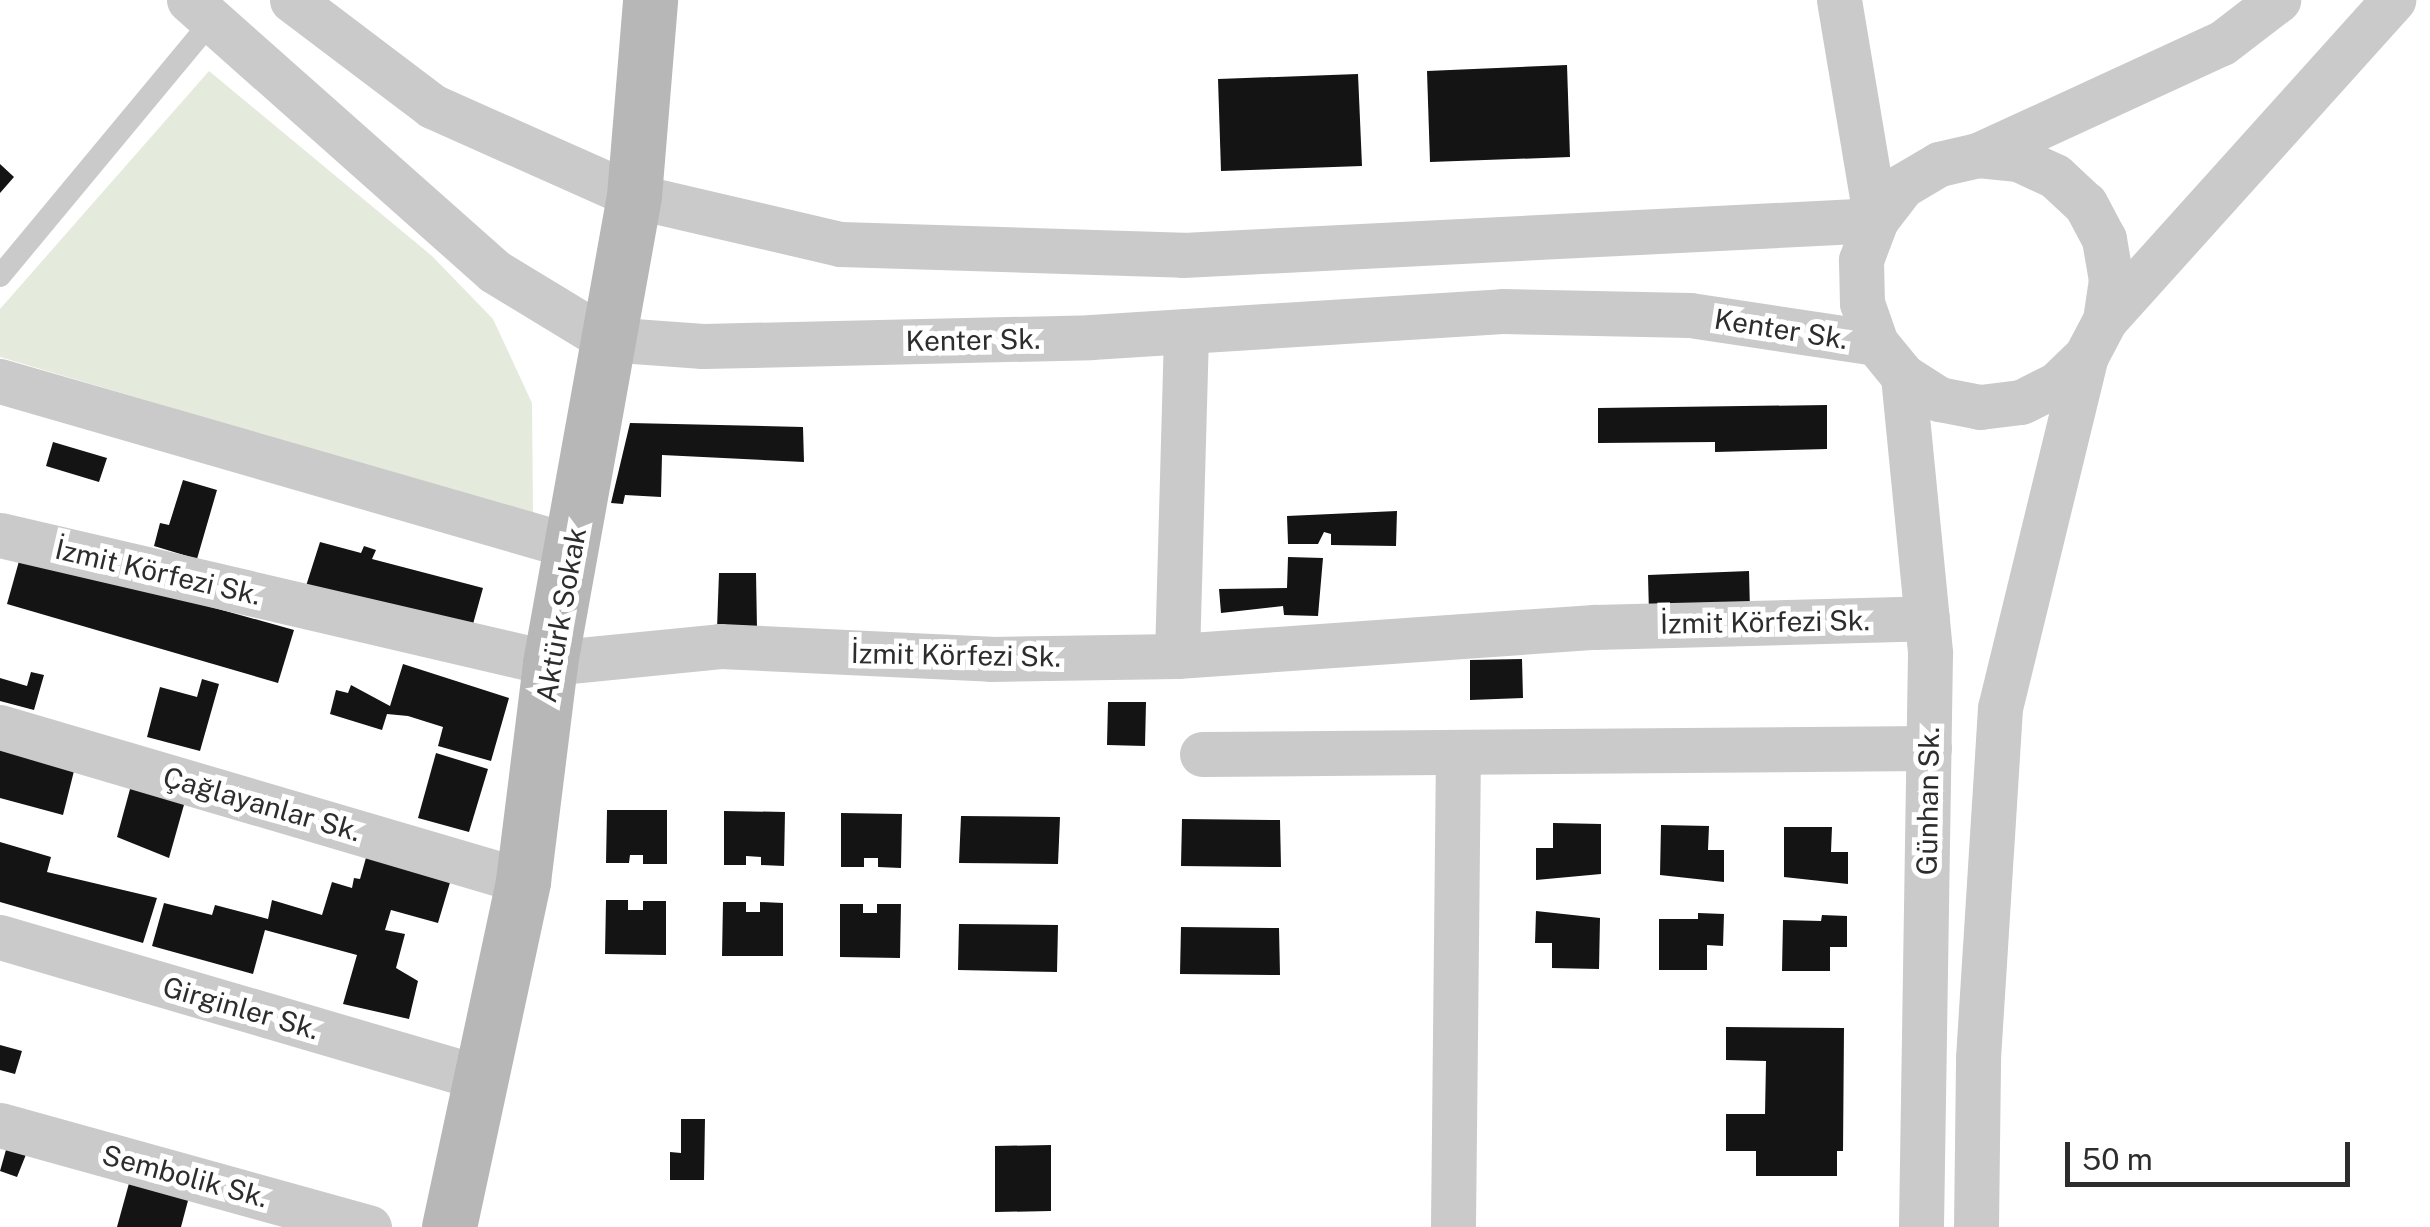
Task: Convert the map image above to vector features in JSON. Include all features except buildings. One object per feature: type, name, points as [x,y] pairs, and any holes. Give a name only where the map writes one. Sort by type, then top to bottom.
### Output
[{"type":"street","points":[[292,0],[432,106],[634,196],[840,244],[1183,254],[1876,220]]},
{"type":"street","name":"Aktürk Sokak","points":[[449,1227],[523,882],[550,663],[574,547],[606,339],[634,196],[650,0]]},
{"type":"street","points":[[1839,0],[1876,220]]},
{"type":"street","points":[[2278,0],[2222,44],[1978,155],[1939,164],[1902,186],[1876,220],[1861,260],[1862,303],[1889,360],[1939,398],[1980,407],[2021,402],[2057,384],[2393,0]]},
{"type":"street","name":"Kenter Sk.","points":[[201,10],[494,270],[606,339],[703,346],[1186,332],[1521,312],[1690,315],[1889,360]]},
{"type":"street","points":[[1976,1227],[1978,1058],[2000,708],[2096,338],[2106,253],[2085,204],[2055,176],[2018,159],[1978,155]]},
{"type":"street","points":[[1177,656],[1186,332]]},
{"type":"street","name":"Günhan Sk.","points":[[1889,360],[1927,618],[1921,1227]]},
{"type":"street","points":[[0,381],[574,547]]},
{"type":"street","name":"İzmit Körfezi Sk.","points":[[0,535],[550,663],[720,646],[991,659],[1177,656],[1594,627],[1927,618]]},
{"type":"street","name":"Çağlayanlar Sk.","points":[[0,727],[523,882]]},
{"type":"street","points":[[1202,754],[1928,748]]},
{"type":"street","points":[[1453,1227],[1458,752]]},
{"type":"street","name":"Girginler Sk.","points":[[0,937],[482,1078]]},
{"type":"street","name":"Sembolik Sk.","points":[[0,1125],[369,1227]]},
{"type":"lane","points":[[0,276],[201,10]]},
{"type":"shaded area","points":[[209,71],[432,256],[493,319],[532,403],[533,515],[0,357],[0,309]]}]
